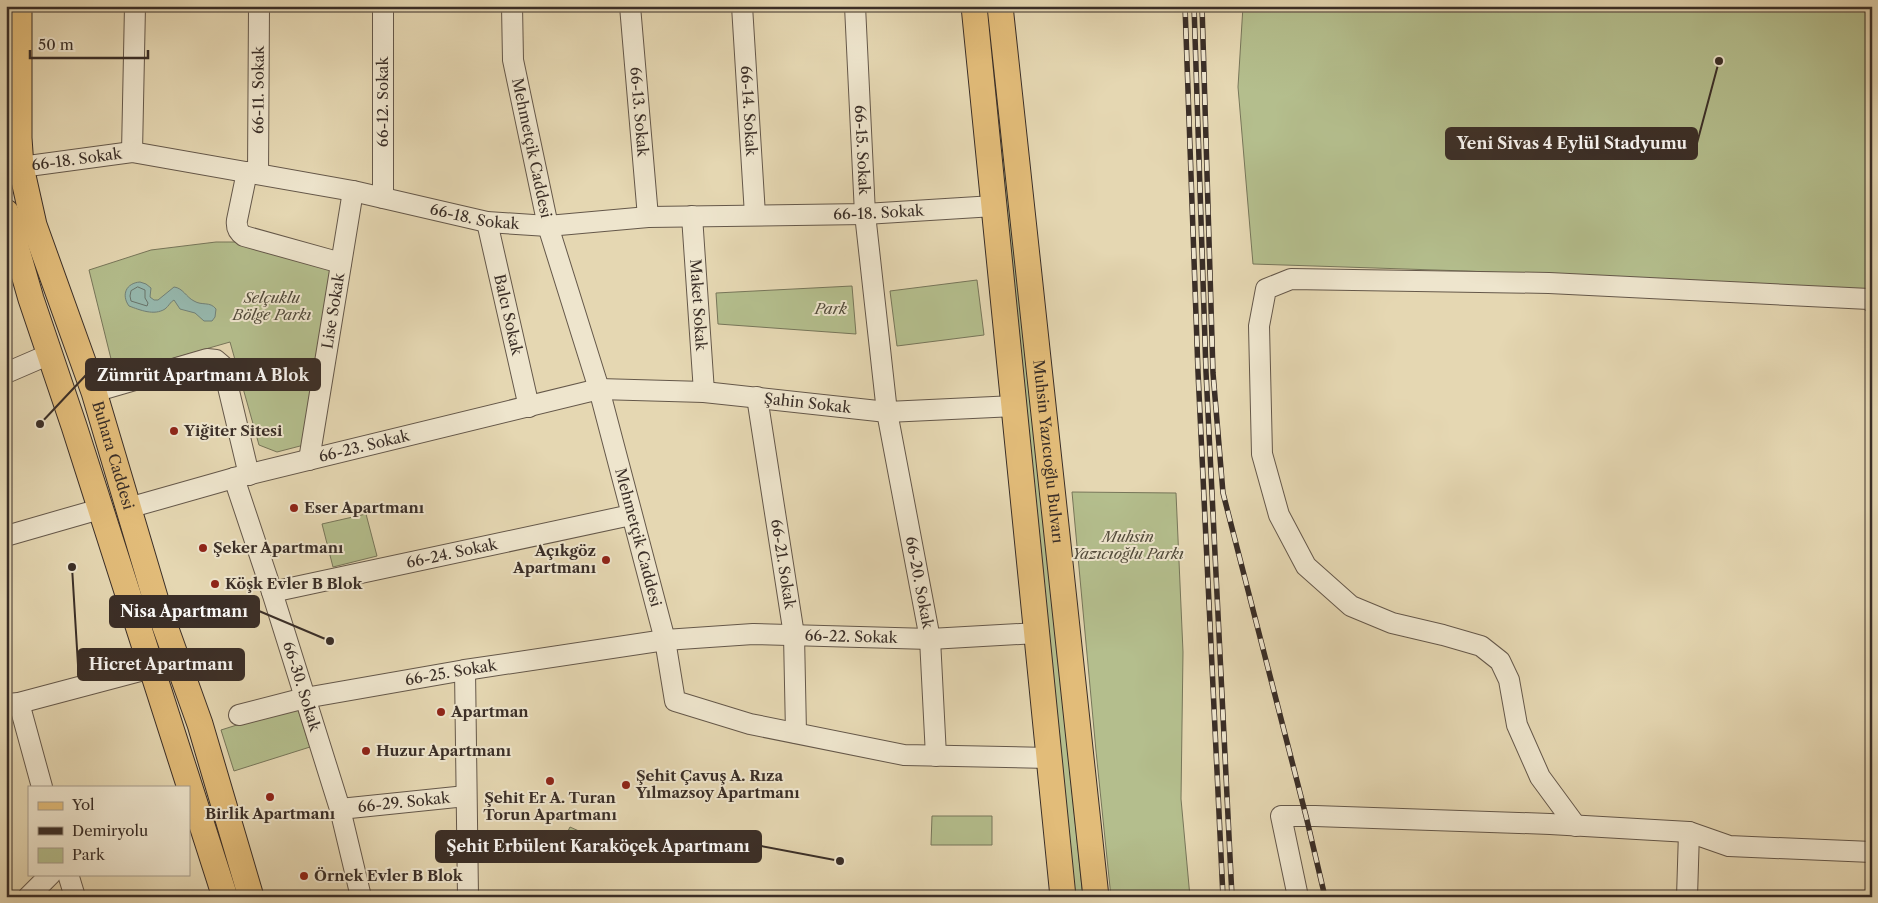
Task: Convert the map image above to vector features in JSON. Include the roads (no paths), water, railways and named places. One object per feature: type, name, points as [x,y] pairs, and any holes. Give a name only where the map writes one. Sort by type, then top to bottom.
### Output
[{"type":"main road","name":"Buhara Caddesi","points":[[19,6],[19,138],[22,168],[34,225],[94,392],[157,604],[200,724],[251,897]]},
{"type":"main road","name":"Muhsin Yazıcıoğlu Bulvarı","points":[[974,6],[1063,897]]},
{"type":"main road","name":"Muhsin Yazıcıoğlu Bulvarı","points":[[1000,6],[1096,897]]},
{"type":"main road","name":"Buhara Caddesi","points":[[6,212],[31,299],[189,786]]},
{"type":"main road","name":"Buhara Caddesi","points":[[190,789],[225,897]]},
{"type":"street","points":[[132,152],[135,6]]},
{"type":"street","name":"66-11. Sokak","points":[[260,6],[252,173],[237,225],[238,230],[244,236],[341,263]]},
{"type":"street","name":"66-12. Sokak","points":[[383,6],[383,198]]},
{"type":"street","name":"Mehmetçik Caddesi","points":[[512,6],[513,60],[548,226],[599,389],[665,640],[676,700],[750,724],[904,755],[1049,758]]},
{"type":"street","name":"66-13. Sokak","points":[[630,6],[648,217]]},
{"type":"street","name":"66-14. Sokak","points":[[742,6],[755,215]]},
{"type":"street","name":"66-15. Sokak","points":[[855,6],[865,214],[887,412]]},
{"type":"street","name":"66-18. Sokak","points":[[22,168],[132,152],[353,191],[487,222],[548,226],[648,217],[865,214],[994,206]]},
{"type":"street","name":"Lise Sokak","points":[[310,460],[353,191]]},
{"type":"street","name":"Maket Sokak","points":[[692,216],[704,392]]},
{"type":"street","name":"Balcı Sokak","points":[[487,222],[529,407]]},
{"type":"street","points":[[1576,826],[1540,777],[1517,725],[1509,680],[1500,661],[1481,646],[1443,635],[1392,624],[1351,606],[1306,566],[1279,515],[1262,454],[1259,326],[1266,289],[1291,279],[1549,283],[1869,299],[1872,302]]},
{"type":"street","points":[[6,373],[50,354]]},
{"type":"street","name":"66-30. Sokak","points":[[94,392],[207,359],[216,360],[223,366],[242,476],[272,592],[340,809],[362,897]]},
{"type":"street","name":"Şahin Sokak","points":[[599,389],[704,392],[887,412],[1015,406]]},
{"type":"street","name":"66-23. Sokak","points":[[128,508],[242,476],[599,389]]},
{"type":"street","name":"66-21. Sokak","points":[[757,397],[794,635],[796,733]]},
{"type":"street","name":"66-20. Sokak","points":[[887,412],[930,639],[936,756]]},
{"type":"street","points":[[6,536],[100,509]]},
{"type":"street","name":"66-24. Sokak","points":[[272,592],[631,515]]},
{"type":"street","name":"66-22. Sokak","points":[[665,640],[753,634],[930,639],[1037,634]]},
{"type":"street","name":"66-25. Sokak","points":[[239,715],[305,698],[465,670],[665,640]]},
{"type":"street","points":[[42,786],[12,703],[151,668]]},
{"type":"street","points":[[465,670],[468,897]]},
{"type":"street","name":"66-29. Sokak","points":[[340,809],[466,796]]},
{"type":"street","points":[[1298,897],[1281,816],[1576,826],[1689,832],[1729,846],[1872,852]]},
{"type":"street","points":[[1687,897],[1689,832]]},
{"type":"street","points":[[28,897],[48,876]]},
{"type":"street","points":[[69,876],[75,897]]},
{"type":"water","points":[[140,282],[151,288],[150,297],[154,300],[158,300],[174,287],[194,301],[214,307],[216,309],[215,317],[212,321],[204,321],[195,313],[180,309],[174,300],[165,309],[156,312],[147,312],[129,306],[125,298],[126,290],[131,285]]},
{"type":"railway","points":[[1185,6],[1198,372],[1223,897]]},
{"type":"railway","points":[[1194,6],[1206,372],[1232,897]]},
{"type":"railway","points":[[1202,6],[1213,373],[1223,493],[1325,897]]},
{"type":"place","name":"Yeni Sivas 4 Eylül Stadyumu","points":[[1719,61]]},
{"type":"place","name":"Zümrüt Apartmanı A Blok","points":[[40,424]]},
{"type":"place","name":"Yiğiter Sitesi","points":[[174,431]]},
{"type":"place","name":"Eser Apartmanı","points":[[294,508]]},
{"type":"place","name":"Şeker Apartmanı","points":[[203,548]]},
{"type":"place","name":"Açıkgöz Apartmanı","points":[[606,560]]},
{"type":"place","name":"Hicret Apartmanı","points":[[72,567]]},
{"type":"place","name":"Köşk Evler B Blok","points":[[215,584]]},
{"type":"place","name":"Nisa Apartmanı","points":[[330,641]]},
{"type":"place","name":"Apartman","points":[[441,712]]},
{"type":"place","name":"Huzur Apartmanı","points":[[366,751]]},
{"type":"place","name":"Şehit Er A. Turan Torun Apartmanı","points":[[550,781]]},
{"type":"place","name":"Şehit Çavuş A. Rıza Yılmazsoy Apartmanı","points":[[626,785]]},
{"type":"place","name":"Birlik Apartmanı","points":[[270,797]]},
{"type":"place","name":"Şehit Erbülent Karaköçek Apartmanı","points":[[840,861]]},
{"type":"place","name":"Örnek Evler B Blok","points":[[304,876]]},
{"type":"park label","name":"Selçuklu Bölge Parkı","points":[[272,306]]},
{"type":"park label","name":"Park","points":[[831,309]]},
{"type":"park label","name":"Muhsin Yazıcıoğlu Parkı","points":[[1128,546]]}]
